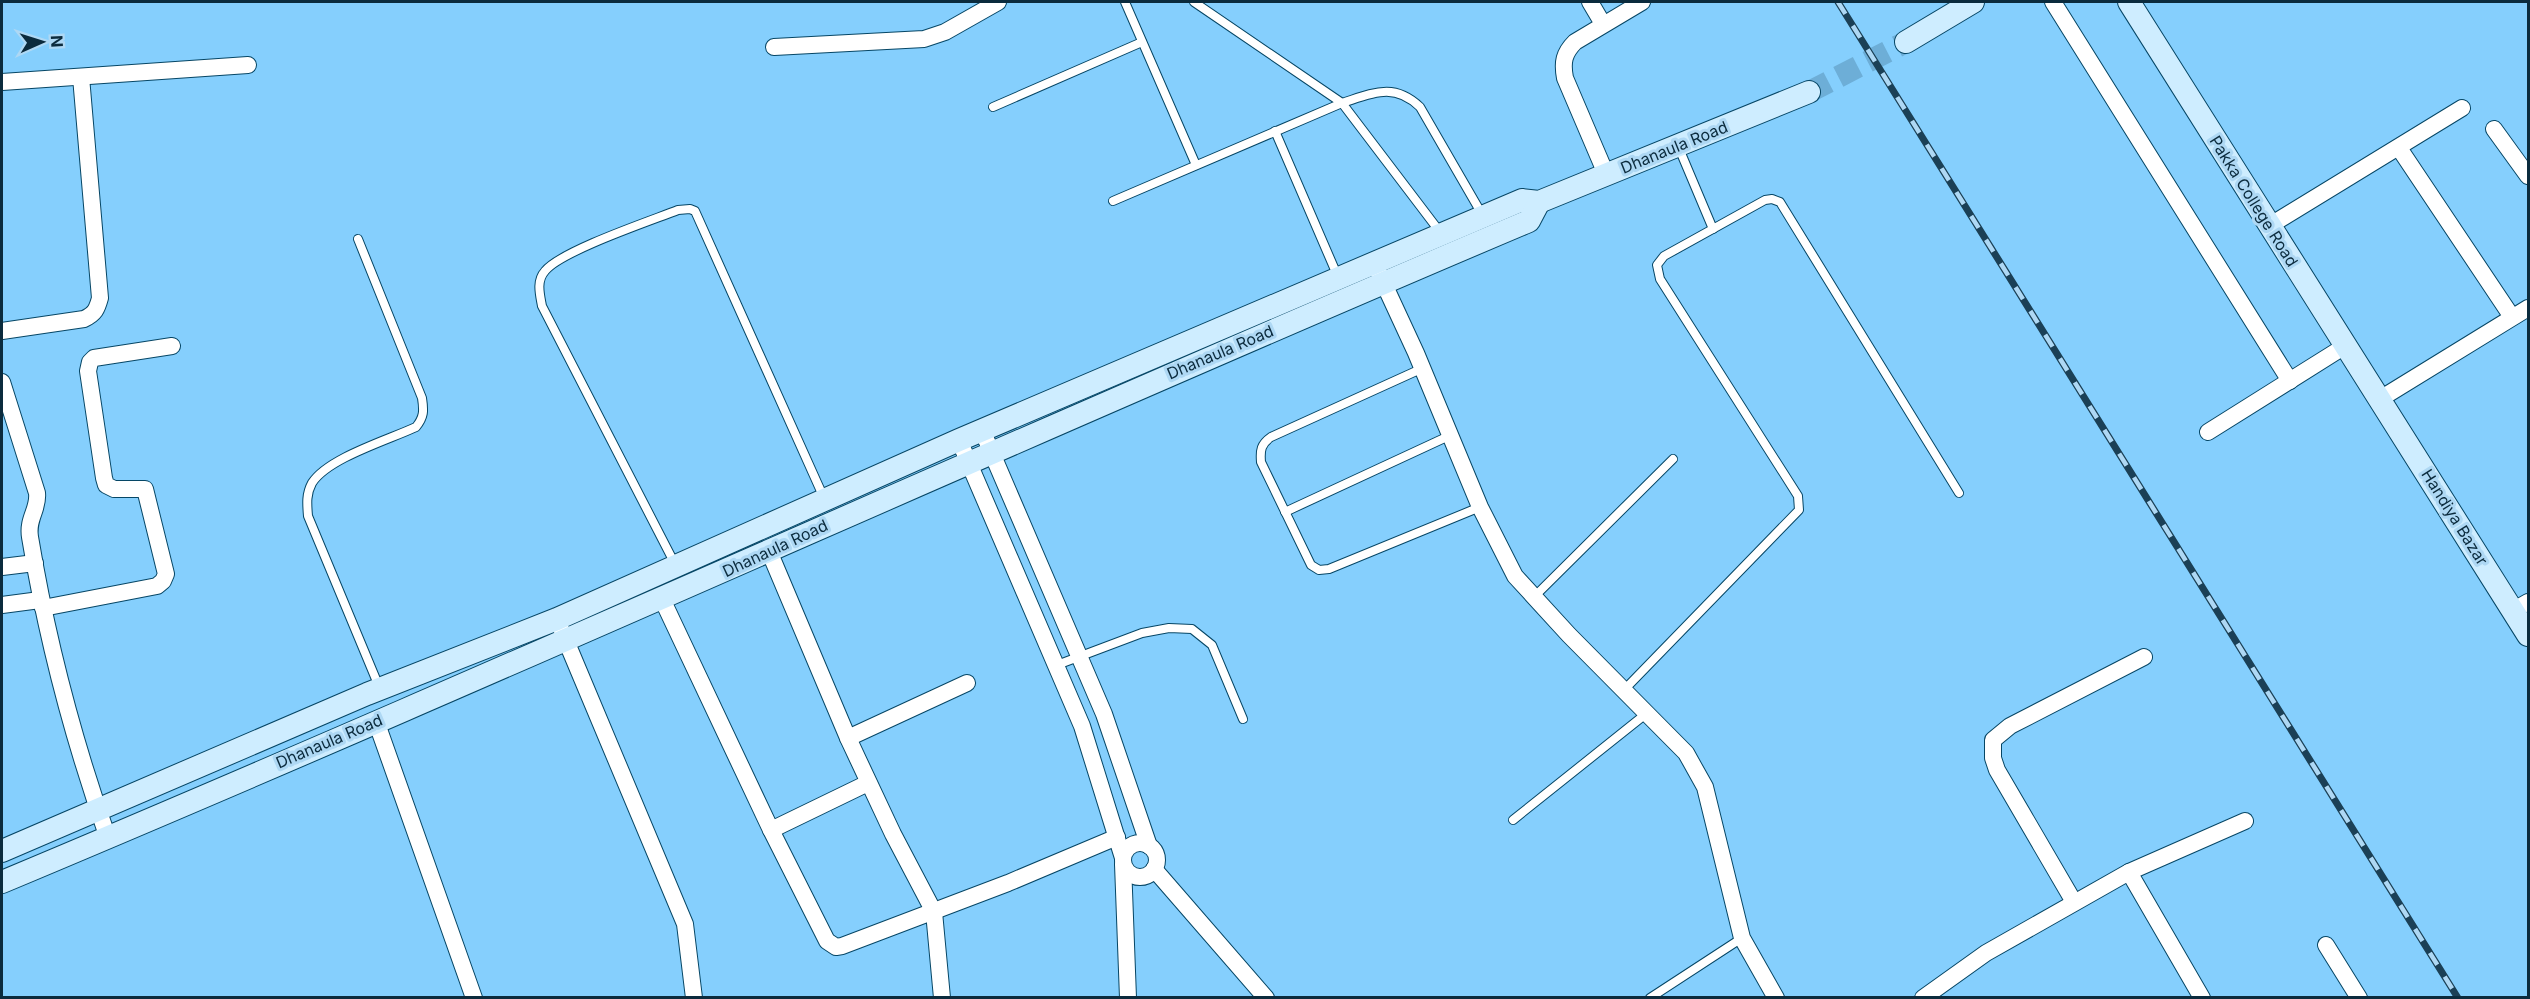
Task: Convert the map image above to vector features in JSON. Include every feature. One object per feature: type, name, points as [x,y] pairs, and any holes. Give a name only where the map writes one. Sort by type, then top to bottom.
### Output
[{"type":"street","points":[[774,47],[924,39],[945,32],[998,2]]},
{"type":"street","points":[[1590,2],[1603,24]]},
{"type":"street","points":[[1606,174],[1565,78],[1562,64],[1566,51],[1575,42],[1642,2]]},
{"type":"street","points":[[1906,42],[1972,2]]},
{"type":"street","points":[[2053,2],[2290,381]]},
{"type":"street","name":"Pakka College Road","points":[[2129,2],[2380,399]]},
{"type":"street","points":[[2,82],[248,65]]},
{"type":"street","points":[[2,331],[84,319],[93,315],[97,309],[100,298],[81,77]]},
{"type":"street","name":"Dhanaula Road","points":[[2,882],[662,599],[682,577],[824,498],[1339,280],[1379,273],[1442,235],[1522,200],[1539,202],[1809,92]]},
{"type":"street","points":[[2269,226],[2462,108]]},
{"type":"street","points":[[2494,129],[2529,176]]},
{"type":"street","points":[[2399,148],[2512,318]]},
{"type":"street","name":"Dhanaula Road","points":[[2,851],[380,689],[557,619],[682,577],[769,551],[1379,273],[1529,220],[1539,202]]},
{"type":"street","points":[[1379,273],[1423,368],[1480,507],[1515,576],[1686,753],[1697,769],[1705,787],[1742,938],[1776,998]]},
{"type":"street","points":[[2380,399],[2529,308]]},
{"type":"street","points":[[2,605],[41,604],[157,586],[163,581],[166,574],[145,489],[114,489],[106,485],[88,371],[90,362],[94,358],[172,346]]},
{"type":"street","points":[[2208,432],[2345,346]]},
{"type":"street","points":[[2,382],[37,493],[38,499],[28,525],[41,604],[65,702],[108,838]]},
{"type":"street","name":"Handiya Bazar","points":[[2380,399],[2522,606],[2529,635]]},
{"type":"street","points":[[959,440],[1082,726],[1126,870],[1137,877],[1144,877],[1154,869],[1156,856],[1149,846],[1104,714],[982,430]]},
{"type":"street","points":[[769,551],[868,783],[934,912],[942,998]]},
{"type":"street","points":[[2,567],[35,563]]},
{"type":"street","points":[[662,599],[771,830],[828,941],[834,946],[842,946],[934,912],[1117,837]]},
{"type":"street","points":[[557,619],[684,924],[694,998]]},
{"type":"street","points":[[2074,902],[1997,770],[1993,758],[1993,740],[2010,726],[2144,657]]},
{"type":"street","points":[[848,738],[968,683]]},
{"type":"street","points":[[376,721],[474,998]]},
{"type":"street","points":[[771,830],[868,783]]},
{"type":"street","points":[[1923,998],[1986,953],[2074,902],[2129,872],[2245,822]]},
{"type":"street","points":[[1128,998],[1123,861],[1130,847],[1142,844],[1149,846]]},
{"type":"street","points":[[1154,869],[1266,998]]},
{"type":"street","points":[[2129,872],[2202,998]]},
{"type":"street","points":[[2326,945],[2359,998]]},
{"type":"lane","points":[[1125,2],[1196,165]]},
{"type":"lane","points":[[1194,2],[1342,103],[1442,235]]},
{"type":"lane","points":[[993,107],[1142,42]]},
{"type":"lane","points":[[1113,201],[1342,103],[1372,93],[1392,91],[1408,96],[1420,107],[1483,217]]},
{"type":"lane","points":[[1275,131],[1339,280]]},
{"type":"lane","points":[[1678,146],[1713,229]]},
{"type":"lane","points":[[1624,690],[1799,510],[1798,496],[1657,272],[1657,265],[1664,256],[1765,200],[1772,199],[1780,202],[1786,208],[1959,493]]},
{"type":"lane","points":[[682,577],[542,306],[538,289],[543,273],[567,255],[678,210],[690,209],[695,212],[824,498]]},
{"type":"lane","points":[[358,239],[422,398],[424,411],[422,420],[416,427],[327,468],[312,483],[306,498],[308,516],[380,689]]},
{"type":"lane","points":[[1423,368],[1264,442],[1260,451],[1262,462],[1311,565],[1319,570],[1329,569],[1480,507]]},
{"type":"lane","points":[[1285,512],[1451,435]]},
{"type":"lane","points":[[1534,597],[1673,459]]},
{"type":"lane","points":[[1057,665],[1142,633],[1168,628],[1192,629],[1212,645],[1243,719]]},
{"type":"lane","points":[[1513,820],[1647,713]]},
{"type":"lane","points":[[1650,998],[1742,938]]},
{"type":"tunnel","points":[[1809,92],[1906,42]]},
{"type":"railway","points":[[1838,2],[2458,998]]}]
